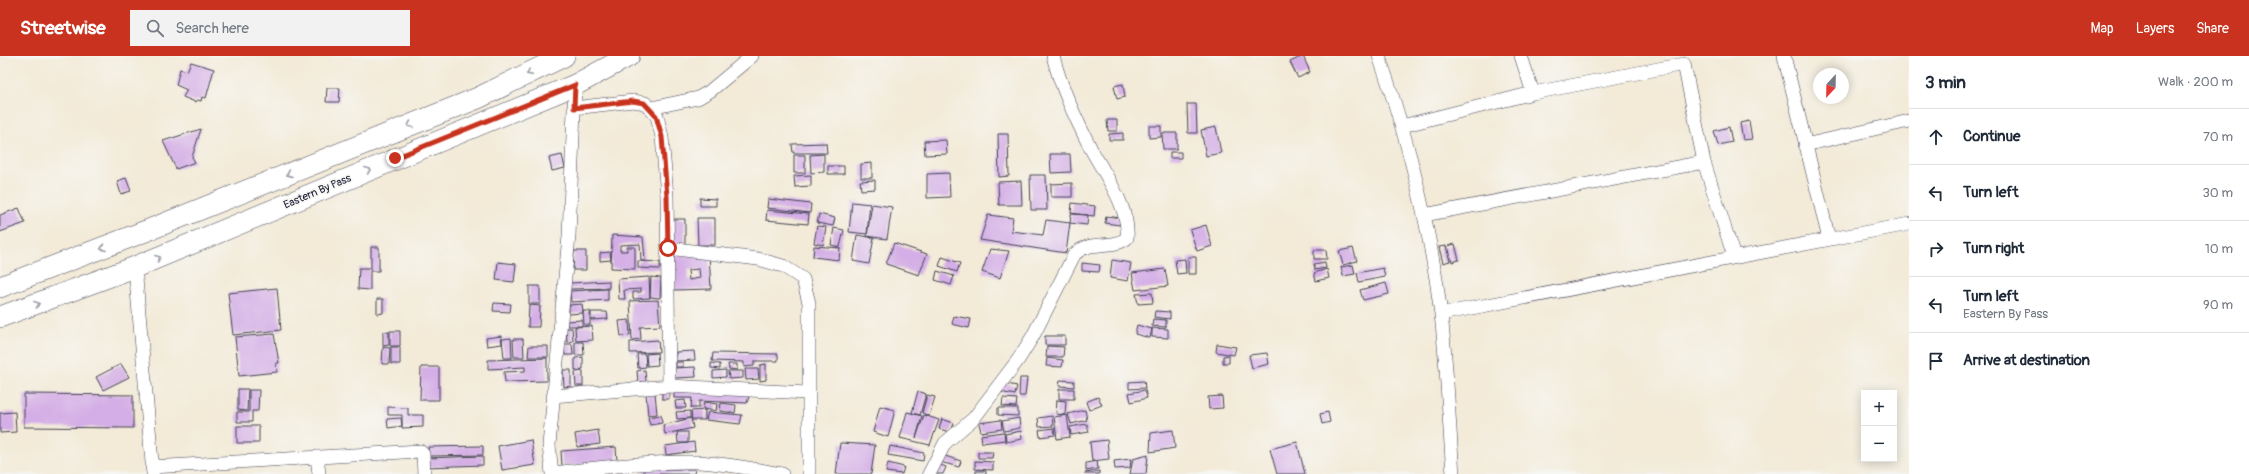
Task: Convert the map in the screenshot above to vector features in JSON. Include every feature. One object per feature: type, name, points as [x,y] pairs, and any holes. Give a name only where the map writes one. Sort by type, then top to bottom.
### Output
[{"type":"main road","points":[[0,287],[152,229],[478,98],[564,56]]},
{"type":"main road","name":"Eastern By Pass","points":[[0,317],[135,267],[575,85],[629,56]]},
{"type":"street","points":[[652,108],[698,98],[710,91],[752,56]]},
{"type":"street","points":[[929,474],[946,443],[974,418],[1018,360],[1033,336],[1074,255],[1079,249],[1090,246],[1122,243],[1127,238],[1128,232],[1117,196],[1092,150],[1060,84],[1052,56]]},
{"type":"street","points":[[1380,56],[1402,126],[1424,215],[1441,314],[1453,474]]},
{"type":"street","points":[[1520,56],[1533,93]]},
{"type":"street","points":[[1784,56],[1829,239]]},
{"type":"street","points":[[1402,126],[1533,93],[1683,60],[1704,162],[1734,257]]},
{"type":"street","points":[[575,85],[569,236],[549,445],[552,473],[660,462],[698,462],[736,466],[782,474]]},
{"type":"street","points":[[574,108],[633,101],[644,103],[652,108],[656,116],[662,137],[667,196],[669,386]]},
{"type":"street","points":[[1805,146],[1909,121]]},
{"type":"street","points":[[1424,215],[1704,162]]},
{"type":"street","points":[[1441,314],[1909,224]]},
{"type":"street","points":[[668,248],[758,259],[783,266],[802,279],[809,303],[809,474]]},
{"type":"street","points":[[135,267],[152,470],[317,457],[420,451],[423,454],[424,474]]},
{"type":"street","points":[[553,396],[669,386],[808,393]]},
{"type":"street","points":[[317,457],[319,474]]},
{"type":"building","points":[[1303,56],[1310,72],[1298,78],[1290,62]]},
{"type":"building","points":[[191,62],[214,69],[206,98],[202,97],[201,101],[197,100],[195,102],[183,97],[187,90],[176,85],[180,69],[187,71]]},
{"type":"building","points":[[1123,84],[1125,97],[1117,99],[1114,86]]},
{"type":"building","points":[[327,88],[340,88],[339,102],[326,102]]},
{"type":"building","points":[[1187,104],[1196,104],[1197,133],[1188,133]]},
{"type":"building","points":[[1107,120],[1117,120],[1117,131],[1108,131]]},
{"type":"building","points":[[1749,121],[1752,139],[1743,140],[1740,123]]},
{"type":"building","points":[[1149,126],[1161,126],[1161,137],[1149,138]]},
{"type":"building","points":[[1216,127],[1221,153],[1206,156],[1201,130]]},
{"type":"building","points":[[1729,127],[1732,142],[1718,145],[1714,131]]},
{"type":"building","points":[[201,129],[192,157],[195,162],[176,169],[163,141]]},
{"type":"building","points":[[1123,133],[1123,140],[1109,140],[1109,134]]},
{"type":"building","points":[[1162,133],[1177,133],[1177,149],[1163,149]]},
{"type":"building","points":[[998,134],[1008,134],[1009,176],[999,177]]},
{"type":"building","points":[[946,140],[947,154],[925,155],[924,141]]},
{"type":"building","points":[[826,143],[827,153],[793,153],[792,144]]},
{"type":"building","points":[[1170,152],[1181,152],[1181,158],[1170,158]]},
{"type":"building","points":[[824,154],[824,172],[811,173],[810,155]]},
{"type":"building","points":[[1050,154],[1070,154],[1071,172],[1051,173]]},
{"type":"building","points":[[562,155],[565,168],[552,171],[549,158]]},
{"type":"building","points":[[794,155],[805,155],[805,173],[794,173]]},
{"type":"building","points":[[872,163],[872,178],[861,178],[861,164]]},
{"type":"building","points":[[828,166],[844,166],[844,174],[828,174]]},
{"type":"building","points":[[949,173],[950,197],[927,198],[927,174]]},
{"type":"building","points":[[811,175],[811,186],[795,187],[794,176]]},
{"type":"building","points":[[1030,175],[1046,175],[1047,210],[1031,210]]},
{"type":"building","points":[[126,178],[131,191],[121,194],[117,181]]},
{"type":"building","points":[[875,180],[875,189],[861,190],[860,181]]},
{"type":"building","points":[[1021,181],[1022,205],[999,205],[998,182]]},
{"type":"building","points":[[1072,183],[1072,197],[1051,197],[1051,184]]},
{"type":"building","points":[[700,198],[716,199],[716,206],[700,206]]},
{"type":"building","points":[[768,199],[811,204],[810,213],[767,208]]},
{"type":"building","points":[[852,202],[870,204],[867,234],[849,232]]},
{"type":"building","points":[[1072,203],[1095,206],[1094,216],[1071,213]]},
{"type":"building","points":[[872,204],[892,207],[887,239],[867,236]]},
{"type":"building","points":[[19,208],[25,223],[0,232],[0,215]]},
{"type":"building","points":[[767,210],[809,214],[808,224],[766,220]]},
{"type":"building","points":[[819,214],[835,218],[833,226],[817,223]]},
{"type":"building","points":[[1071,214],[1088,215],[1087,225],[1070,223]]},
{"type":"building","points":[[988,215],[1013,218],[1011,231],[1043,235],[1046,220],[1070,223],[1066,253],[980,240]]},
{"type":"building","points":[[1106,216],[1121,218],[1120,225],[1105,223]]},
{"type":"building","points":[[697,218],[715,218],[715,245],[698,245]]},
{"type":"building","points":[[670,219],[685,219],[685,245],[671,245]]},
{"type":"building","points":[[1206,225],[1212,246],[1197,251],[1190,230]]},
{"type":"building","points":[[817,226],[826,227],[823,245],[814,243]]},
{"type":"building","points":[[834,228],[844,230],[840,247],[831,245]]},
{"type":"building","points":[[612,235],[643,237],[645,261],[641,261],[640,244],[620,245],[620,251],[627,251],[627,247],[635,247],[635,269],[611,268]]},
{"type":"building","points":[[857,235],[874,238],[869,264],[853,261]]},
{"type":"building","points":[[894,243],[927,254],[919,275],[886,264]]},
{"type":"building","points":[[1455,244],[1459,260],[1452,262],[1448,246]]},
{"type":"building","points":[[814,246],[840,248],[839,260],[813,257]]},
{"type":"building","points":[[1446,246],[1450,261],[1443,263],[1439,247]]},
{"type":"building","points":[[371,247],[379,247],[379,271],[370,271],[370,290],[358,289],[359,268],[371,268]]},
{"type":"building","points":[[1353,248],[1357,261],[1343,265],[1339,251]]},
{"type":"building","points":[[990,249],[1009,251],[1000,278],[982,272]]},
{"type":"building","points":[[1314,250],[1326,250],[1327,259],[1314,259]]},
{"type":"building","points":[[574,251],[586,251],[586,270],[573,270]]},
{"type":"building","points":[[610,252],[611,260],[600,261],[600,253]]},
{"type":"building","points":[[709,254],[711,289],[674,290],[673,255]],"holes":[[[699,269],[700,278],[689,280],[688,270]]]},
{"type":"building","points":[[942,257],[960,263],[957,272],[939,266]]},
{"type":"building","points":[[1188,257],[1196,257],[1196,274],[1188,274]]},
{"type":"building","points":[[1185,259],[1186,273],[1177,274],[1175,260]]},
{"type":"building","points":[[1112,260],[1131,263],[1128,281],[1110,278]]},
{"type":"building","points":[[638,261],[660,262],[660,269],[638,268]]},
{"type":"building","points":[[498,262],[516,264],[514,282],[496,280]]},
{"type":"building","points":[[1325,262],[1326,268],[1315,270],[1314,264]]},
{"type":"building","points":[[1082,263],[1100,265],[1099,272],[1082,271]]},
{"type":"building","points":[[1353,265],[1355,274],[1343,276],[1341,267]]},
{"type":"building","points":[[1383,268],[1385,277],[1359,282],[1357,273]]},
{"type":"building","points":[[1165,269],[1168,286],[1135,290],[1132,273]]},
{"type":"building","points":[[1327,269],[1329,278],[1316,281],[1314,273]]},
{"type":"building","points":[[937,271],[954,276],[951,285],[935,280]]},
{"type":"building","points":[[649,277],[650,298],[633,299],[633,292],[641,292],[641,289],[624,290],[625,299],[619,299],[618,279]]},
{"type":"building","points":[[651,277],[661,278],[660,298],[650,297]]},
{"type":"building","points":[[609,281],[609,288],[570,289],[570,283]]},
{"type":"building","points":[[1386,283],[1389,294],[1363,300],[1360,290]]},
{"type":"building","points":[[529,286],[540,286],[540,304],[529,304]]},
{"type":"building","points":[[277,288],[281,330],[233,335],[228,293]]},
{"type":"building","points":[[608,289],[608,300],[571,302],[570,291]]},
{"type":"building","points":[[1152,293],[1153,303],[1138,304],[1136,294]]},
{"type":"building","points":[[377,299],[383,299],[383,313],[377,314]]},
{"type":"building","points":[[658,300],[660,326],[640,327],[641,339],[632,340],[630,301]]},
{"type":"building","points":[[494,303],[511,304],[510,312],[493,311]]},
{"type":"building","points":[[582,304],[583,313],[569,314],[569,305]]},
{"type":"building","points":[[529,305],[540,306],[539,327],[528,327]]},
{"type":"building","points":[[583,311],[590,311],[590,325],[584,325]]},
{"type":"building","points":[[1155,311],[1170,312],[1170,319],[1154,317]]},
{"type":"building","points":[[591,312],[607,312],[608,319],[591,320]]},
{"type":"building","points":[[954,316],[971,319],[969,328],[952,324]]},
{"type":"building","points":[[1153,319],[1166,320],[1166,327],[1152,326]]},
{"type":"building","points":[[582,320],[582,326],[567,326],[567,321]]},
{"type":"building","points":[[629,320],[630,335],[621,336],[619,321]]},
{"type":"building","points":[[1137,325],[1152,329],[1150,338],[1135,334]]},
{"type":"building","points":[[592,326],[593,340],[576,341],[575,327]]},
{"type":"building","points":[[566,328],[572,328],[573,341],[567,342]]},
{"type":"building","points":[[1152,328],[1168,329],[1168,338],[1152,337]]},
{"type":"building","points":[[390,331],[400,331],[400,346],[390,346]]},
{"type":"building","points":[[383,332],[389,332],[389,345],[383,346]]},
{"type":"building","points":[[274,334],[279,363],[276,363],[277,372],[239,376],[235,337]]},
{"type":"building","points":[[501,336],[502,344],[487,346],[486,338]]},
{"type":"building","points":[[1045,336],[1065,336],[1065,345],[1045,345]]},
{"type":"building","points":[[511,338],[512,358],[504,358],[502,339]]},
{"type":"building","points":[[513,339],[523,339],[524,357],[514,357]]},
{"type":"building","points":[[658,340],[659,352],[630,353],[630,342]]},
{"type":"building","points":[[575,342],[583,342],[584,355],[575,355]]},
{"type":"building","points":[[564,344],[572,344],[573,355],[565,355]]},
{"type":"building","points":[[1217,344],[1236,347],[1234,355],[1216,352]]},
{"type":"building","points":[[529,346],[548,346],[548,357],[528,357]]},
{"type":"building","points":[[1047,346],[1064,347],[1063,357],[1046,357]]},
{"type":"building","points":[[383,347],[390,348],[389,364],[382,364]]},
{"type":"building","points":[[391,347],[400,347],[400,364],[391,364]]},
{"type":"building","points":[[694,351],[695,360],[676,361],[676,352]]},
{"type":"building","points":[[657,353],[658,365],[647,366],[646,354]]},
{"type":"building","points":[[713,353],[778,354],[778,361],[754,361],[754,366],[744,367],[744,362],[712,361]]},
{"type":"building","points":[[1267,353],[1269,364],[1252,368],[1249,355]]},
{"type":"building","points":[[637,354],[645,354],[646,367],[638,368]]},
{"type":"building","points":[[1229,355],[1229,363],[1223,363],[1223,356]]},
{"type":"building","points":[[583,357],[583,369],[575,370],[575,358]]},
{"type":"building","points":[[547,358],[547,381],[505,382],[504,372],[525,371],[525,367],[488,369],[488,360]]},
{"type":"building","points":[[1047,358],[1063,360],[1062,367],[1046,366]]},
{"type":"building","points":[[676,362],[683,362],[683,367],[676,367]]},
{"type":"building","points":[[711,363],[720,364],[720,369],[711,368]]},
{"type":"building","points":[[121,364],[129,377],[103,390],[96,377]]},
{"type":"building","points":[[728,364],[737,364],[737,370],[729,369]]},
{"type":"building","points":[[766,364],[766,380],[760,381],[760,365]]},
{"type":"building","points":[[421,367],[439,367],[439,400],[420,400]]},
{"type":"building","points":[[695,367],[696,377],[675,378],[675,368]]},
{"type":"building","points":[[745,369],[758,369],[759,379],[746,380]]},
{"type":"building","points":[[563,370],[571,370],[571,386],[564,387]]},
{"type":"building","points":[[645,370],[646,382],[638,382],[637,371]]},
{"type":"building","points":[[726,370],[726,377],[713,378],[713,371]]},
{"type":"building","points":[[583,371],[583,386],[576,386],[575,372]]},
{"type":"building","points":[[728,371],[743,371],[743,378],[729,379]]},
{"type":"building","points":[[1020,378],[1027,378],[1025,396],[1019,396]]},
{"type":"building","points":[[1060,380],[1074,381],[1074,387],[1059,386]]},
{"type":"building","points":[[1144,381],[1145,388],[1129,389],[1129,382]]},
{"type":"building","points":[[1002,383],[1017,386],[1015,395],[1000,392]]},
{"type":"building","points":[[238,389],[248,389],[247,411],[238,410]]},
{"type":"building","points":[[1059,389],[1074,389],[1074,399],[1059,399]]},
{"type":"building","points":[[249,390],[259,390],[258,411],[252,411],[252,422],[237,422],[237,412],[249,412]]},
{"type":"building","points":[[662,390],[669,390],[669,399],[662,399]]},
{"type":"building","points":[[674,390],[750,393],[747,403],[699,401],[699,408],[691,408],[692,398],[674,398]]},
{"type":"building","points":[[1145,390],[1147,398],[1131,402],[1129,393]]},
{"type":"building","points":[[918,391],[926,394],[920,415],[912,413]]},
{"type":"building","points":[[655,393],[657,414],[648,415],[646,394]]},
{"type":"building","points":[[24,394],[133,395],[133,428],[24,427]]},
{"type":"building","points":[[927,395],[935,397],[929,416],[922,413]]},
{"type":"building","points":[[1222,396],[1223,408],[1209,409],[1208,397]]},
{"type":"building","points":[[1098,397],[1102,405],[1089,410],[1086,402]]},
{"type":"building","points":[[1003,398],[1017,399],[1016,407],[1002,406]]},
{"type":"building","points":[[685,400],[686,408],[676,408],[675,401]]},
{"type":"building","points":[[1057,400],[1066,401],[1065,415],[1056,414]]},
{"type":"building","points":[[704,402],[717,404],[716,411],[703,409]]},
{"type":"building","points":[[721,403],[736,405],[735,413],[720,411]]},
{"type":"building","points":[[880,406],[895,410],[888,437],[873,432]]},
{"type":"building","points":[[388,407],[408,408],[408,415],[423,415],[423,427],[402,428],[402,415],[388,415]]},
{"type":"building","points":[[998,408],[1018,408],[1018,416],[998,415]]},
{"type":"building","points":[[705,410],[705,420],[692,420],[691,411]]},
{"type":"building","points":[[1085,410],[1087,420],[1071,424],[1068,414]]},
{"type":"building","points":[[690,411],[690,418],[677,419],[676,412]]},
{"type":"building","points":[[15,412],[16,432],[0,433],[0,413]]},
{"type":"building","points":[[708,412],[742,415],[740,424],[706,420]]},
{"type":"building","points":[[907,412],[922,416],[916,438],[924,415],[939,420],[930,445],[900,438]]},
{"type":"building","points":[[1328,412],[1330,422],[1322,424],[1320,414]]},
{"type":"building","points":[[661,415],[662,423],[650,425],[648,417]]},
{"type":"building","points":[[1067,415],[1070,437],[1057,439],[1054,417]]},
{"type":"building","points":[[1052,416],[1053,426],[1039,427],[1038,418]]},
{"type":"building","points":[[401,418],[402,426],[388,428],[387,419]]},
{"type":"building","points":[[691,418],[693,428],[665,434],[663,425]]},
{"type":"building","points":[[1019,418],[1020,428],[1004,431],[1002,421]]},
{"type":"building","points":[[942,419],[954,423],[951,432],[939,429]]},
{"type":"building","points":[[1001,420],[1002,429],[981,432],[979,423]]},
{"type":"building","points":[[1087,424],[1089,432],[1071,435],[1070,427]]},
{"type":"building","points":[[237,426],[259,426],[259,443],[237,443]]},
{"type":"building","points":[[1054,428],[1055,435],[1040,437],[1039,430]]},
{"type":"building","points":[[598,430],[600,444],[577,447],[575,434]]},
{"type":"building","points":[[1173,430],[1175,448],[1150,452],[1151,433]]},
{"type":"building","points":[[1021,431],[1022,439],[1006,442],[1005,434]]},
{"type":"building","points":[[677,432],[688,432],[688,443],[678,443]]},
{"type":"building","points":[[1004,432],[1005,440],[982,443],[981,435]]},
{"type":"building","points":[[531,440],[535,465],[502,470],[498,446]]},
{"type":"building","points":[[1107,440],[1109,459],[1092,461],[1090,442]]},
{"type":"building","points":[[694,442],[695,451],[666,455],[665,446]]},
{"type":"building","points":[[1297,442],[1305,474],[1277,474],[1270,449]]},
{"type":"building","points":[[840,443],[875,445],[871,474],[836,474]]},
{"type":"building","points":[[483,446],[483,455],[429,456],[428,447]]},
{"type":"building","points":[[890,446],[924,453],[923,461],[888,455]]},
{"type":"building","points":[[616,447],[617,462],[562,466],[561,451]]},
{"type":"building","points":[[978,452],[993,452],[992,458],[978,458]]},
{"type":"building","points":[[942,455],[961,461],[959,467],[940,462]]},
{"type":"building","points":[[1148,455],[1146,474],[1130,474],[1133,459]]},
{"type":"building","points":[[483,456],[483,465],[427,467],[427,458]]},
{"type":"building","points":[[1131,459],[1130,468],[1115,469],[1114,461]]},
{"type":"building","points":[[975,461],[993,462],[993,470],[975,469]]},
{"type":"building","points":[[1097,461],[1098,469],[1086,471],[1086,463]]},
{"type":"building","points":[[888,463],[904,467],[902,474],[886,472]]},
{"type":"building","points":[[938,464],[946,467],[943,474],[935,474]]},
{"type":"building","points":[[644,469],[695,469],[694,474],[644,474]]},
{"type":"building","points":[[976,471],[986,471],[986,474],[976,474]]},
{"type":"building","points":[[1099,471],[1099,474],[1085,474],[1085,473]]},
{"type":"route","points":[[395,158],[575,85],[574,108],[633,101],[644,103],[652,108],[662,137],[667,196],[668,248]]}]
